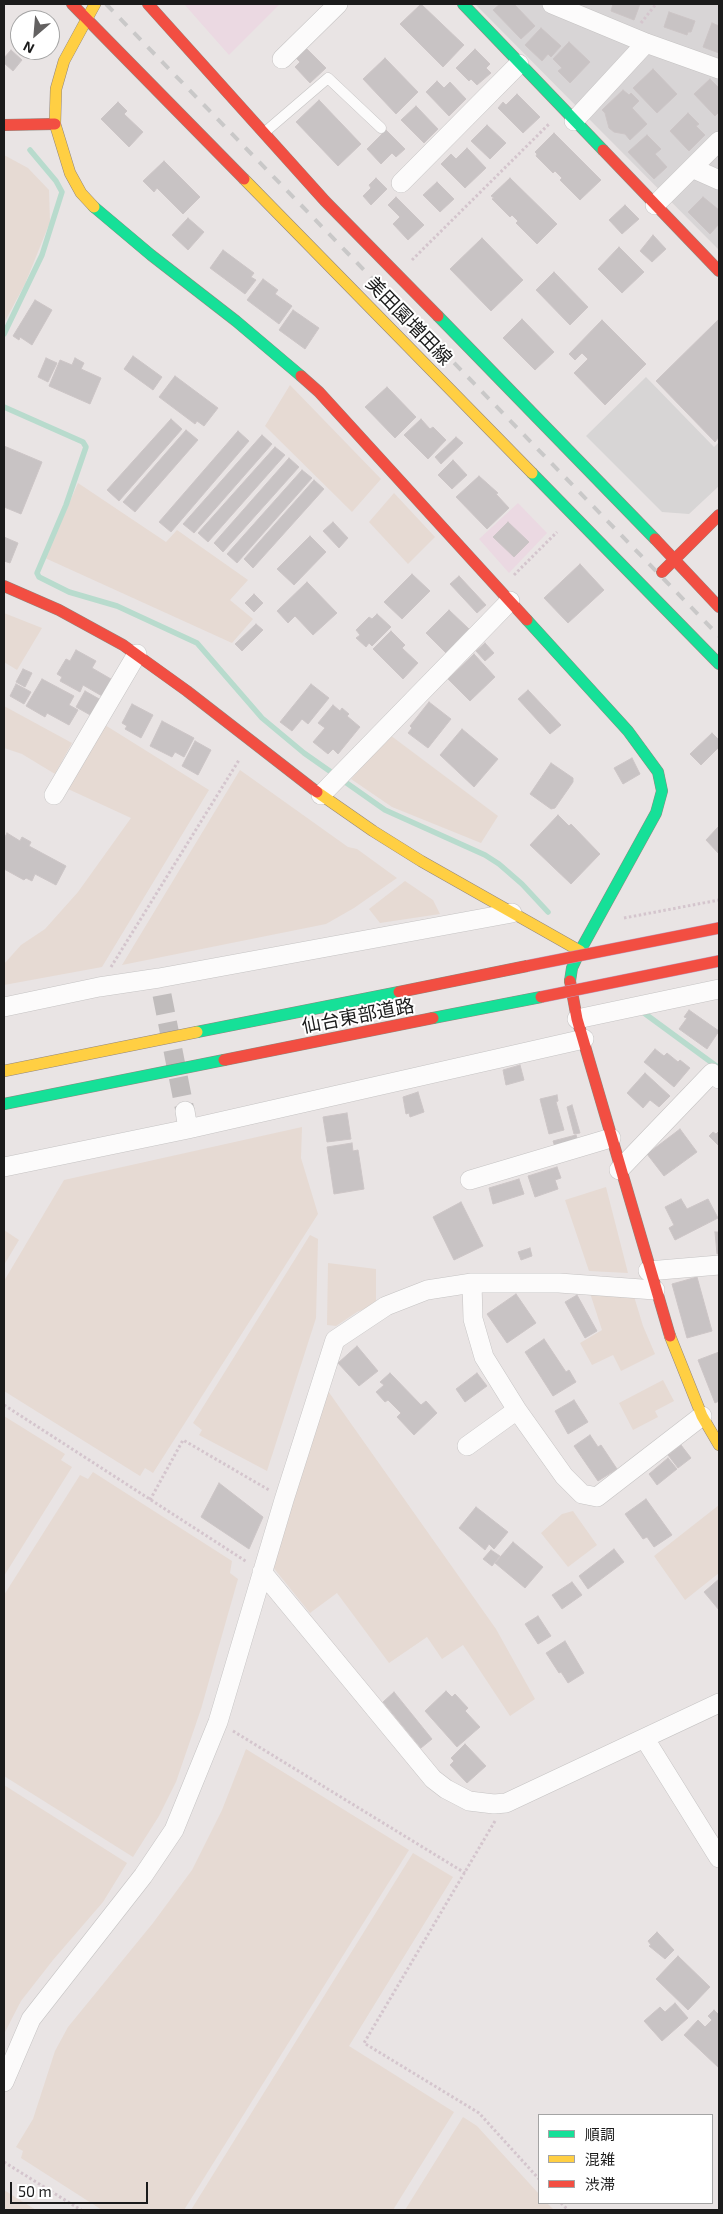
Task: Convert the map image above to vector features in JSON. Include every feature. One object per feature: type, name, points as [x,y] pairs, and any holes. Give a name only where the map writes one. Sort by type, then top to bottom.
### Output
[{"type":"main road","name":"美田園増田線","points":[[72,4],[719,664]]},
{"type":"main road","points":[[95,4],[64,61],[56,89],[54,124],[70,172],[81,193],[96,209],[236,321],[318,392],[628,731],[658,772],[661,782],[660,803],[656,813],[580,951],[572,968],[570,985],[577,1019],[654,1290],[676,1355],[702,1416],[719,1445]]},
{"type":"main road","name":"美田園増田線","points":[[148,4],[325,201],[719,607]]},
{"type":"main road","points":[[463,4],[719,271]]},
{"type":"main road","points":[[4,125],[54,124]]},
{"type":"main road","points":[[646,588],[719,515]]},
{"type":"main road","points":[[4,586],[59,610],[137,654],[251,740],[327,790],[421,861],[580,951]]},
{"type":"main road","name":"仙台東部道路","points":[[4,1071],[719,928]]},
{"type":"main road","name":"仙台東部道路","points":[[4,1104],[719,961]]},
{"type":"street","points":[[282,59],[338,4]]},
{"type":"street","points":[[552,4],[639,40],[719,69]]},
{"type":"street","points":[[569,116],[639,40]]},
{"type":"street","points":[[401,184],[520,64]]},
{"type":"street","points":[[655,205],[719,141]]},
{"type":"street","points":[[692,168],[719,180]]},
{"type":"street","points":[[327,790],[504,595]]},
{"type":"street","points":[[54,794],[137,654]]},
{"type":"street","points":[[4,1007],[98,987],[161,986],[512,913]]},
{"type":"street","points":[[577,1019],[719,988]]},
{"type":"street","points":[[4,1167],[187,1120],[584,1039]]},
{"type":"street","points":[[619,1170],[712,1074],[719,1079]]},
{"type":"street","points":[[470,1180],[611,1138]]},
{"type":"street","points":[[648,1271],[719,1264]]},
{"type":"street","points":[[4,2082],[31,2019],[143,1876],[174,1830],[218,1722],[284,1500],[335,1340],[386,1306],[427,1290],[472,1283],[559,1283],[654,1290]]},
{"type":"street","points":[[472,1283],[473,1319],[484,1357],[517,1410],[564,1476],[582,1494],[597,1497],[702,1416]]},
{"type":"street","points":[[467,1446],[517,1410]]},
{"type":"street","points":[[262,1572],[433,1779],[452,1793],[469,1801],[494,1804],[506,1803],[719,1703]]},
{"type":"street","points":[[645,1739],[719,1858]]},
{"type":"lane","points":[[265,132],[328,78],[381,128]]},
{"type":"path","points":[[639,40],[656,4]]},
{"type":"path","points":[[409,263],[569,116]]},
{"type":"path","points":[[504,595],[557,532]]},
{"type":"path","points":[[98,987],[251,740]]},
{"type":"path","points":[[624,918],[719,900]]},
{"type":"path","points":[[4,1405],[262,1572]]},
{"type":"path","points":[[150,1500],[183,1440],[284,1500]]},
{"type":"path","points":[[218,1722],[465,1873]]},
{"type":"path","points":[[506,1803],[364,2043],[479,2114],[538,2178]]},
{"type":"path","points":[[4,2162],[81,2210]]},
{"type":"shaded area","points":[[184,4],[280,4],[229,55]]},
{"type":"shaded area","points":[[475,4],[719,4],[719,250]]},
{"type":"shaded area","points":[[4,155],[28,168],[49,190],[50,222],[25,284],[4,323]]},
{"type":"shaded area","points":[[646,377],[714,447],[719,442],[719,486],[689,514],[662,512],[586,436]]},
{"type":"shaded area","points":[[290,385],[381,479],[352,512],[265,426]]},
{"type":"shaded area","points":[[78,483],[166,542],[177,530],[248,580],[230,600],[253,619],[232,643],[45,558]]},
{"type":"shaded area","points":[[394,493],[435,537],[408,564],[369,522]]},
{"type":"shaded area","points":[[518,503],[547,533],[509,573],[479,539]]},
{"type":"shaded area","points":[[4,613],[42,628],[17,670],[4,662]]},
{"type":"shaded area","points":[[4,706],[72,743],[55,774],[22,754],[4,748]]},
{"type":"shaded area","points":[[105,725],[209,790],[102,967],[4,985],[4,964],[21,945],[45,929],[78,892],[131,818],[68,789]]},
{"type":"shaded area","points":[[390,735],[498,816],[481,843],[392,807],[351,779]]},
{"type":"shaded area","points":[[240,770],[348,847],[357,849],[397,878],[354,908],[326,924],[122,965]]},
{"type":"shaded area","points":[[405,881],[433,900],[440,914],[380,923],[369,909]]},
{"type":"shaded area","points":[[302,1127],[301,1158],[318,1214],[153,1473],[145,1468],[140,1476],[4,1391],[4,1281],[64,1180]]},
{"type":"shaded area","points":[[606,1187],[628,1273],[589,1271],[565,1200]]},
{"type":"shaded area","points":[[4,1230],[19,1240],[4,1265]]},
{"type":"shaded area","points":[[310,1235],[318,1239],[316,1318],[267,1471],[199,1435],[202,1430],[193,1423]]},
{"type":"shaded area","points":[[328,1263],[376,1269],[376,1304],[357,1312],[336,1326],[327,1325]]},
{"type":"shaded area","points":[[589,1290],[633,1293],[643,1326],[655,1354],[621,1371],[613,1355],[592,1365],[580,1343],[602,1330]]},
{"type":"shaded area","points":[[663,1380],[674,1401],[655,1411],[658,1417],[633,1430],[619,1403]]},
{"type":"shaded area","points":[[328,1391],[496,1629],[535,1699],[510,1716],[463,1645],[442,1659],[427,1637],[389,1663],[337,1593],[310,1613],[272,1566]]},
{"type":"shaded area","points":[[4,1416],[65,1454],[61,1460],[72,1467],[4,1576]]},
{"type":"shaded area","points":[[93,1472],[232,1561],[230,1573],[238,1579],[201,1709],[176,1782],[159,1816],[133,1857],[4,1776],[4,1595],[80,1475],[88,1479]]},
{"type":"shaded area","points":[[719,1505],[719,1573],[685,1600],[654,1556]]},
{"type":"shaded area","points":[[573,1511],[597,1545],[568,1567],[541,1533],[562,1514]]},
{"type":"shaded area","points":[[246,1749],[409,1850],[184,2210],[102,2210],[21,2158],[23,2151],[16,2147],[33,2119],[55,2051],[68,2027],[153,1923],[192,1870],[222,1810]]},
{"type":"shaded area","points":[[4,1785],[127,1863],[103,1902],[53,1960],[21,2001],[4,2034]]},
{"type":"shaded area","points":[[413,1853],[453,1877],[349,2046],[454,2112],[393,2210],[191,2210]]},
{"type":"shaded area","points":[[463,2117],[477,2126],[538,2193],[538,2204],[548,2204],[554,2210],[405,2210]]},
{"type":"shaded area","points":[[4,2190],[36,2210],[4,2210]]},
{"type":"building","points":[[421,4],[464,45],[443,67],[400,24]]},
{"type":"building","points":[[500,4],[514,4],[535,26],[521,39],[493,10]]},
{"type":"building","points":[[613,4],[640,4],[634,20],[611,11]]},
{"type":"building","points":[[669,12],[695,21],[691,32],[688,32],[687,35],[664,27]]},
{"type":"building","points":[[712,23],[719,26],[719,53],[703,47]]},
{"type":"building","points":[[541,28],[561,46],[551,57],[548,54],[542,61],[525,45]]},
{"type":"building","points":[[569,42],[590,62],[570,83],[558,71],[562,68],[553,59]]},
{"type":"building","points":[[306,48],[326,68],[310,83],[295,67],[300,62],[296,58]]},
{"type":"building","points":[[475,49],[490,64],[486,68],[491,73],[477,85],[471,79],[469,81],[456,68]]},
{"type":"building","points":[[10,51],[10,60],[22,60],[13,71],[4,63],[4,58]]},
{"type":"building","points":[[385,58],[418,92],[396,114],[363,79]]},
{"type":"building","points":[[653,69],[677,94],[657,113],[633,88]]},
{"type":"building","points":[[710,79],[719,88],[719,112],[715,116],[694,94]]},
{"type":"building","points":[[437,81],[444,88],[450,82],[466,99],[449,116],[426,92]]},
{"type":"building","points":[[623,90],[629,95],[631,93],[639,101],[632,108],[647,124],[630,140],[625,134],[614,132],[609,128],[605,113],[602,110]]},
{"type":"building","points":[[517,94],[540,117],[523,133],[498,108],[503,102],[506,105]]},
{"type":"building","points":[[319,100],[361,144],[338,166],[296,122]]},
{"type":"building","points":[[118,102],[127,111],[124,114],[143,132],[129,147],[101,119]]},
{"type":"building","points":[[416,106],[438,129],[424,143],[401,120]]},
{"type":"building","points":[[688,113],[699,124],[696,126],[705,135],[689,151],[670,131]]},
{"type":"building","points":[[487,125],[506,143],[490,159],[471,141]]},
{"type":"building","points":[[386,130],[405,149],[396,157],[392,153],[381,164],[367,149]]},
{"type":"building","points":[[554,133],[601,180],[580,200],[560,180],[562,178],[555,171],[553,173],[536,156],[535,152]]},
{"type":"building","points":[[647,135],[661,149],[655,154],[667,167],[654,179],[628,152]]},
{"type":"building","points":[[467,148],[486,168],[465,188],[441,164],[451,154],[456,159]]},
{"type":"building","points":[[164,161],[200,197],[183,214],[157,188],[154,192],[143,181]]},
{"type":"building","points":[[376,178],[387,189],[371,205],[363,196],[371,188],[369,185]]},
{"type":"building","points":[[510,178],[557,224],[537,244],[516,223],[518,221],[512,215],[510,217],[492,199],[494,198],[491,196]]},
{"type":"building","points":[[437,182],[454,199],[440,212],[423,195]]},
{"type":"building","points":[[396,197],[424,225],[408,240],[393,224],[400,217],[388,205]]},
{"type":"building","points":[[703,197],[719,210],[719,224],[710,234],[688,212]]},
{"type":"building","points":[[625,205],[639,219],[622,234],[609,220]]},
{"type":"building","points":[[188,218],[204,232],[188,250],[172,235]]},
{"type":"building","points":[[653,235],[666,249],[652,262],[640,251]]},
{"type":"building","points":[[482,238],[523,280],[491,311],[450,269]]},
{"type":"building","points":[[619,247],[644,272],[622,293],[598,269]]},
{"type":"building","points":[[223,250],[254,273],[251,277],[256,280],[245,294],[210,268]]},
{"type":"building","points":[[554,272],[588,307],[570,325],[536,290]]},
{"type":"building","points":[[263,279],[278,290],[275,294],[292,306],[279,324],[247,300]]},
{"type":"building","points":[[35,300],[52,310],[32,345],[20,337],[19,340],[13,336]]},
{"type":"building","points":[[293,310],[319,328],[305,349],[279,330]]},
{"type":"building","points":[[522,319],[554,352],[535,370],[503,338]]},
{"type":"building","points":[[719,319],[719,437],[715,442],[656,381]]},
{"type":"building","points":[[602,320],[646,364],[605,405],[574,373],[588,359],[582,353],[575,360],[569,354]]},
{"type":"building","points":[[133,356],[162,377],[153,390],[124,369]]},
{"type":"building","points":[[46,358],[57,363],[48,382],[38,377]]},
{"type":"building","points":[[75,358],[84,363],[81,369],[101,378],[90,404],[49,386],[60,360],[72,365]]},
{"type":"building","points":[[175,376],[218,408],[204,426],[197,421],[195,424],[159,397]]},
{"type":"building","points":[[387,387],[416,417],[395,438],[365,407]]},
{"type":"building","points":[[171,419],[182,429],[119,501],[107,490]]},
{"type":"building","points":[[421,419],[430,429],[433,427],[446,440],[428,459],[404,435]]},
{"type":"building","points":[[186,430],[198,440],[135,512],[123,502]]},
{"type":"building","points":[[238,431],[249,441],[171,532],[159,522]]},
{"type":"building","points":[[262,435],[272,444],[194,533],[183,524]]},
{"type":"building","points":[[456,437],[463,443],[441,464],[435,457]]},
{"type":"building","points":[[4,446],[42,462],[21,514],[4,507]]},
{"type":"building","points":[[275,447],[285,455],[208,542],[198,533]]},
{"type":"building","points":[[289,458],[299,467],[223,552],[214,543]]},
{"type":"building","points":[[453,460],[467,475],[452,489],[438,475]]},
{"type":"building","points":[[302,470],[312,478],[237,563],[227,554]]},
{"type":"building","points":[[479,476],[498,493],[496,494],[509,508],[487,529],[456,497]]},
{"type":"building","points":[[314,480],[324,489],[253,568],[244,559]]},
{"type":"building","points":[[333,522],[348,538],[339,548],[323,531]]},
{"type":"building","points":[[508,522],[529,542],[514,557],[493,537]]},
{"type":"building","points":[[310,536],[326,552],[294,585],[277,569]]},
{"type":"building","points":[[4,537],[18,543],[10,563],[4,561]]},
{"type":"building","points":[[580,564],[604,590],[568,623],[544,598]]},
{"type":"building","points":[[412,574],[430,591],[402,619],[384,602]]},
{"type":"building","points":[[459,576],[486,605],[477,613],[450,584]]},
{"type":"building","points":[[307,582],[337,613],[313,635],[295,616],[288,623],[277,611]]},
{"type":"building","points":[[254,594],[263,603],[254,612],[245,603]]},
{"type":"building","points":[[449,610],[469,629],[446,653],[426,633]]},
{"type":"building","points":[[377,614],[391,627],[372,646],[369,643],[366,647],[356,638],[360,635],[356,630],[369,617],[372,619]]},
{"type":"building","points":[[256,624],[263,630],[242,651],[235,644]]},
{"type":"building","points":[[391,631],[405,645],[402,648],[418,663],[403,679],[373,649]]},
{"type":"building","points":[[485,643],[494,653],[485,661],[476,651]]},
{"type":"building","points":[[76,650],[96,661],[92,668],[111,679],[102,696],[83,685],[80,692],[60,681],[62,677],[57,674],[66,659],[70,661]]},
{"type":"building","points":[[474,654],[495,677],[470,701],[448,679]]},
{"type":"building","points":[[23,669],[32,673],[25,687],[16,682]]},
{"type":"building","points":[[42,679],[74,696],[69,705],[78,710],[69,725],[47,713],[45,717],[26,706]]},
{"type":"building","points":[[16,684],[31,692],[24,704],[10,696]]},
{"type":"building","points":[[311,684],[329,698],[308,724],[302,719],[292,731],[280,722]]},
{"type":"building","points":[[528,690],[561,725],[550,734],[518,699]]},
{"type":"building","points":[[85,691],[101,700],[92,716],[76,707]]},
{"type":"building","points":[[429,702],[451,719],[428,748],[408,733],[412,728],[410,726]]},
{"type":"building","points":[[132,704],[153,715],[141,738],[125,729],[127,726],[122,723]]},
{"type":"building","points":[[333,705],[340,711],[342,708],[349,714],[347,716],[360,727],[338,754],[333,749],[328,754],[313,742],[325,728],[318,723]]},
{"type":"building","points":[[162,721],[194,738],[184,757],[175,752],[172,757],[150,746]]},
{"type":"building","points":[[462,729],[498,759],[474,787],[440,755]]},
{"type":"building","points":[[712,733],[719,740],[719,747],[701,765],[690,754]]},
{"type":"building","points":[[195,741],[211,750],[198,775],[182,766]]},
{"type":"building","points":[[632,758],[640,774],[623,784],[614,768]]},
{"type":"building","points":[[551,763],[573,778],[573,782],[555,808],[551,809],[530,794]]},
{"type":"building","points":[[558,815],[569,826],[571,824],[600,854],[571,884],[530,845]]},
{"type":"building","points":[[719,826],[719,854],[706,840]]},
{"type":"building","points":[[7,833],[20,841],[22,837],[31,842],[29,846],[66,866],[56,885],[35,874],[32,881],[26,878],[24,880],[4,869],[4,839]]},
{"type":"building","points":[[689,1010],[719,1031],[707,1049],[679,1029],[687,1018],[684,1017]]},
{"type":"building","points":[[655,1049],[664,1056],[667,1053],[678,1062],[680,1060],[690,1068],[674,1087],[644,1062]]},
{"type":"building","points":[[520,1065],[524,1080],[506,1085],[503,1070]]},
{"type":"building","points":[[645,1073],[670,1096],[659,1107],[650,1100],[643,1108],[627,1093]]},
{"type":"building","points":[[418,1092],[424,1112],[410,1117],[409,1113],[406,1114],[403,1097]]},
{"type":"building","points":[[557,1095],[558,1101],[556,1102],[564,1130],[549,1134],[540,1099]]},
{"type":"building","points":[[572,1105],[580,1133],[574,1134],[567,1107]]},
{"type":"building","points":[[347,1113],[351,1139],[327,1142],[323,1117]]},
{"type":"building","points":[[680,1129],[697,1152],[664,1176],[647,1154]]},
{"type":"building","points":[[719,1131],[719,1146],[709,1136],[713,1132],[716,1134]]},
{"type":"building","points":[[576,1135],[579,1144],[556,1150],[553,1141]]},
{"type":"building","points":[[352,1143],[353,1151],[358,1150],[364,1189],[334,1194],[327,1147]]},
{"type":"building","points":[[557,1167],[561,1178],[555,1180],[558,1189],[535,1197],[528,1176]]},
{"type":"building","points":[[519,1179],[524,1194],[493,1204],[489,1188]]},
{"type":"building","points":[[681,1199],[687,1209],[708,1199],[718,1218],[675,1240],[669,1228],[674,1225],[665,1207]]},
{"type":"building","points":[[461,1202],[483,1246],[454,1260],[433,1217]]},
{"type":"building","points":[[715,1232],[719,1232],[719,1253],[717,1254]]},
{"type":"building","points":[[530,1248],[532,1256],[521,1260],[518,1252]]},
{"type":"building","points":[[697,1277],[712,1331],[687,1338],[672,1284]]},
{"type":"building","points":[[516,1294],[536,1323],[507,1343],[487,1314]]},
{"type":"building","points":[[577,1295],[597,1331],[585,1338],[565,1302]]},
{"type":"building","points":[[544,1339],[566,1372],[569,1370],[576,1382],[553,1396],[525,1352]]},
{"type":"building","points":[[357,1346],[378,1371],[359,1386],[338,1363]]},
{"type":"building","points":[[719,1352],[719,1401],[715,1403],[698,1360]]},
{"type":"building","points":[[390,1373],[421,1405],[426,1401],[437,1413],[414,1435],[397,1417],[401,1413],[388,1400],[385,1402],[376,1392],[384,1385],[380,1382]]},
{"type":"building","points":[[477,1373],[487,1386],[465,1402],[456,1389]]},
{"type":"building","points":[[574,1400],[588,1422],[568,1434],[555,1411]]},
{"type":"building","points":[[590,1435],[598,1447],[601,1445],[617,1469],[598,1481],[574,1446]]},
{"type":"building","points":[[681,1445],[691,1458],[678,1468],[668,1455]]},
{"type":"building","points":[[668,1458],[677,1469],[657,1485],[649,1474]]},
{"type":"building","points":[[219,1483],[263,1517],[249,1549],[201,1517]]},
{"type":"building","points":[[646,1499],[672,1535],[654,1547],[647,1537],[643,1539],[625,1514]]},
{"type":"building","points":[[476,1507],[508,1532],[494,1549],[489,1544],[485,1550],[459,1528]]},
{"type":"building","points":[[513,1542],[543,1567],[525,1588],[495,1563]]},
{"type":"building","points":[[614,1549],[624,1562],[588,1589],[579,1576]]},
{"type":"building","points":[[491,1550],[500,1556],[492,1566],[483,1559]]},
{"type":"building","points":[[719,1579],[719,1610],[704,1592]]},
{"type":"building","points":[[572,1582],[582,1595],[562,1609],[552,1595]]},
{"type":"building","points":[[538,1616],[551,1636],[538,1644],[525,1624]]},
{"type":"building","points":[[565,1641],[584,1673],[568,1683],[546,1653]]},
{"type":"building","points":[[446,1691],[452,1697],[455,1694],[468,1708],[465,1711],[480,1727],[457,1747],[425,1711]]},
{"type":"building","points":[[394,1692],[432,1739],[421,1748],[383,1702]]},
{"type":"building","points":[[465,1744],[486,1766],[467,1783],[450,1765],[454,1761],[451,1758]]},
{"type":"building","points":[[657,1932],[674,1950],[665,1959],[649,1946],[651,1945],[648,1941]]},
{"type":"building","points":[[678,1956],[710,1987],[688,2010],[656,1979]]},
{"type":"building","points":[[675,2003],[688,2018],[662,2041],[644,2021],[660,2007],[665,2012]]},
{"type":"building","points":[[714,2010],[719,2015],[719,2068],[684,2035],[698,2020],[705,2027],[712,2020],[708,2016]]},
{"type":"waterway","points":[[4,334],[42,255],[62,192],[56,181],[30,150]]},
{"type":"waterway","points":[[4,407],[83,442],[86,447],[66,505],[37,573],[39,577],[69,592],[117,606],[197,643],[262,718],[304,753],[385,810],[485,855],[499,864],[522,884],[548,912]]},
{"type":"waterway","points":[[644,1013],[719,1068]]},
{"type":"tunnel","points":[[162,995],[185,1111]]},
{"type":"railway","points":[[106,4],[719,636]]},
{"type":"traffic: fast","points":[[463,4],[603,150]]},
{"type":"traffic: fast","points":[[94,207],[301,376]]},
{"type":"traffic: fast","points":[[438,316],[655,539]]},
{"type":"traffic: fast","points":[[532,473],[719,664]]},
{"type":"traffic: fast","points":[[527,620],[628,731],[658,772],[662,791],[656,813],[580,951],[572,968],[570,981]]},
{"type":"traffic: fast","points":[[197,1032],[399,992]]},
{"type":"traffic: fast","points":[[433,1018],[541,997]]},
{"type":"traffic: fast","points":[[4,1104],[224,1060]]},
{"type":"traffic: slow","points":[[94,207],[81,193],[70,173],[55,124],[56,89],[64,61],[95,4]]},
{"type":"traffic: slow","points":[[244,179],[532,473]]},
{"type":"traffic: slow","points":[[317,792],[373,831],[421,861],[580,951]]},
{"type":"traffic: slow","points":[[4,1071],[197,1032]]},
{"type":"traffic: slow","points":[[670,1336],[702,1416],[719,1445]]},
{"type":"traffic: jam","points":[[72,4],[244,179]]},
{"type":"traffic: jam","points":[[148,4],[325,201],[438,316]]},
{"type":"traffic: jam","points":[[4,125],[55,124]]},
{"type":"traffic: jam","points":[[603,150],[719,271]]},
{"type":"traffic: jam","points":[[301,376],[319,392],[527,620]]},
{"type":"traffic: jam","points":[[662,572],[719,515]]},
{"type":"traffic: jam","points":[[655,539],[719,607]]},
{"type":"traffic: jam","points":[[4,586],[59,610],[123,645],[187,691],[317,792]]},
{"type":"traffic: jam","points":[[527,966],[719,928]]},
{"type":"traffic: jam","points":[[541,997],[719,961]]},
{"type":"traffic: jam","points":[[399,992],[527,966]]},
{"type":"traffic: jam","points":[[570,981],[577,1019],[670,1336]]},
{"type":"traffic: jam","points":[[224,1060],[433,1018]]}]
